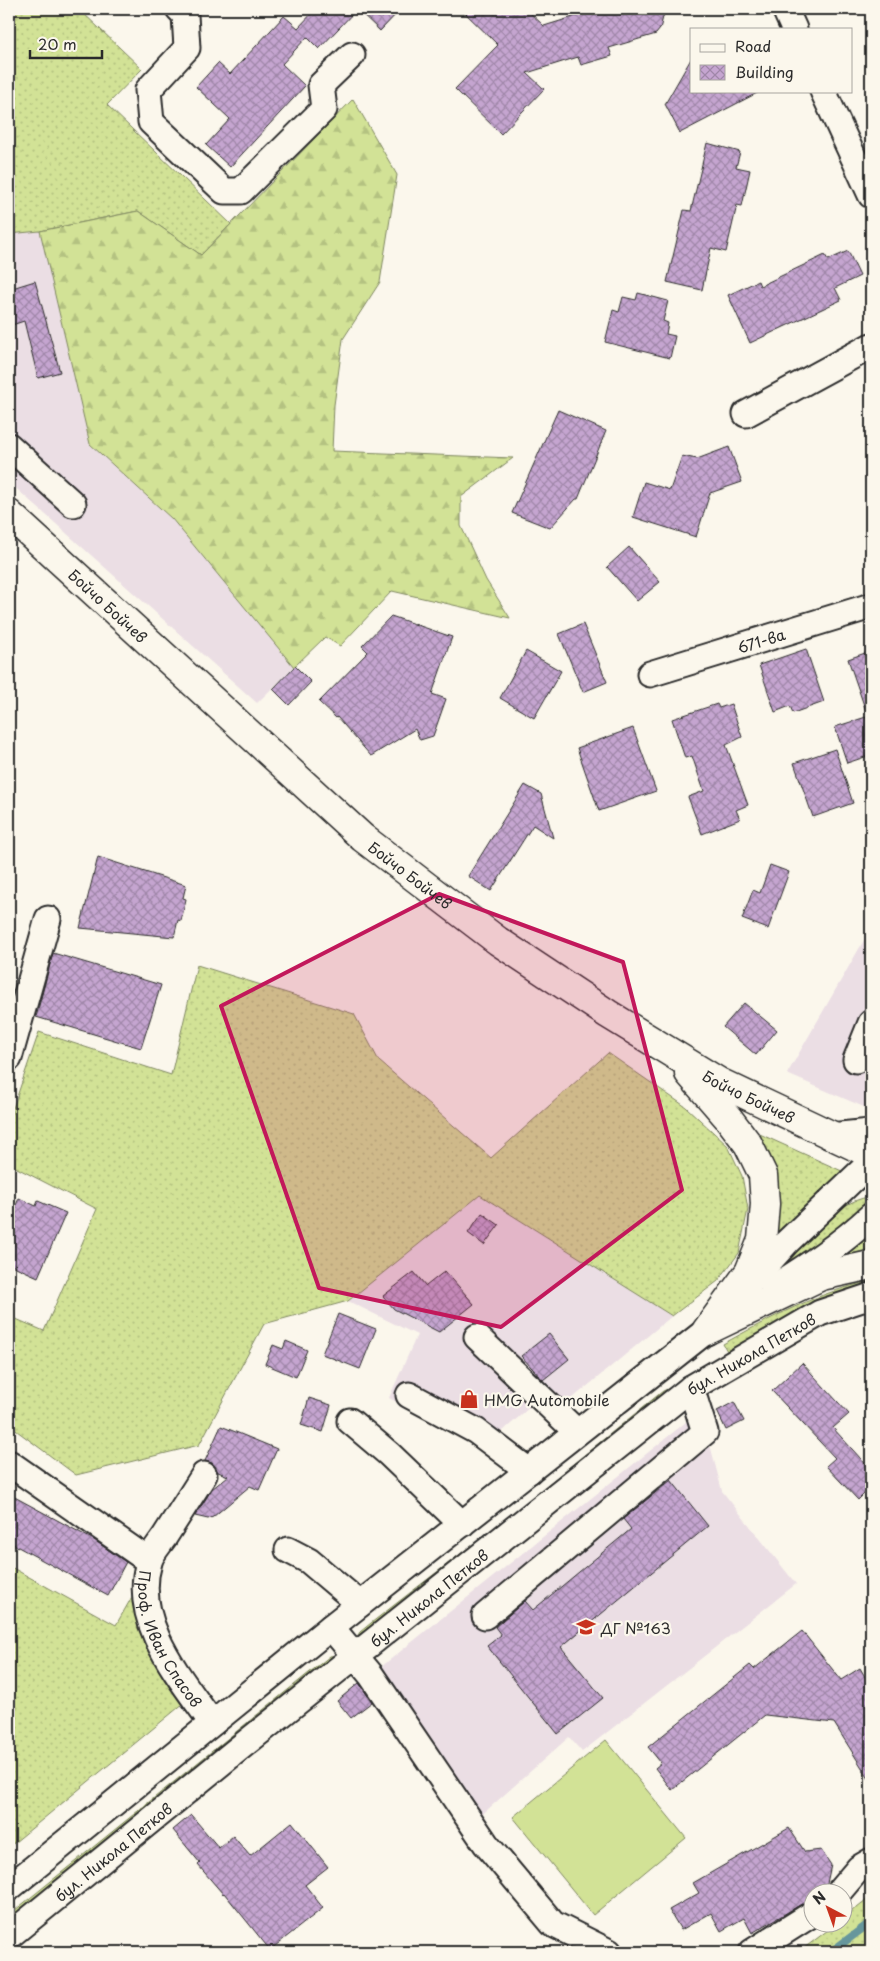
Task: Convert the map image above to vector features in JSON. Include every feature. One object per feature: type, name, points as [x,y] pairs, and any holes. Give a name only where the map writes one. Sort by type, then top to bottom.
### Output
[{"type":"highway","name":"Бойчо Бойчев","points":[[9,514],[363,838],[498,941],[673,1055],[719,1082],[871,1154]]},
{"type":"highway","points":[[673,1055],[729,1119],[748,1144],[763,1175],[762,1240],[749,1272],[706,1330]]},
{"type":"highway","points":[[706,1330],[821,1276],[871,1265]]},
{"type":"street","points":[[179,9],[185,15],[187,48],[148,90],[151,122],[224,190],[241,191],[324,110],[321,85],[352,55]]},
{"type":"street","points":[[785,9],[794,28]]},
{"type":"street","points":[[823,92],[871,195]]},
{"type":"street","points":[[746,414],[871,346]]},
{"type":"street","points":[[9,446],[73,504]]},
{"type":"street","name":"671-ва","points":[[650,674],[871,606]]},
{"type":"street","points":[[9,1058],[48,919]]},
{"type":"street","points":[[856,1060],[871,1023]]},
{"type":"street","points":[[830,1136],[871,1132]]},
{"type":"street","points":[[706,1330],[787,1242],[871,1162]]},
{"type":"street","points":[[9,1888],[331,1627],[706,1330],[820,1258],[842,1242],[871,1216]]},
{"type":"street","name":"бул. Никола Петков","points":[[9,1936],[355,1656],[691,1388],[820,1313],[871,1297]]},
{"type":"street","points":[[477,1337],[577,1432]]},
{"type":"street","points":[[485,1616],[705,1432],[691,1388]]},
{"type":"street","points":[[409,1395],[476,1431],[529,1471]]},
{"type":"street","points":[[350,1421],[389,1454],[462,1524]]},
{"type":"street","points":[[9,1463],[149,1560]]},
{"type":"street","name":"Проф. Иван Спасов","points":[[204,1475],[149,1560],[145,1586],[146,1605],[153,1630],[167,1658],[212,1723]]},
{"type":"street","points":[[288,1550],[310,1561],[360,1604]]},
{"type":"street","points":[[331,1627],[372,1675],[486,1844],[553,1924],[609,1952]]},
{"type":"street","points":[[845,1884],[859,1868],[871,1861]]},
{"type":"street","points":[[752,1952],[802,1920]]},
{"type":"highlighted area","points":[[439,894],[623,962],[682,1190],[501,1327],[319,1288],[221,1006]]},
{"type":"shaded area","points":[[40,231],[90,444],[172,519],[294,667],[257,703],[9,482],[9,234]]},
{"type":"shaded area","points":[[871,928],[871,1110],[787,1074]]},
{"type":"shaded area","points":[[485,1190],[672,1316],[562,1407],[541,1397],[484,1448],[389,1398],[417,1335],[348,1301]]},
{"type":"shaded area","name":"ДГ №163","points":[[701,1410],[722,1491],[796,1584],[582,1752],[569,1737],[477,1819],[376,1671]]},
{"type":"green space","points":[[9,9],[79,9],[142,69],[107,105],[231,224],[201,255],[138,211],[40,231],[9,234]]},
{"type":"green space","points":[[353,99],[397,175],[380,282],[343,339],[334,405],[332,451],[513,458],[461,497],[461,526],[486,580],[510,618],[392,591],[340,646],[325,637],[294,667],[172,519],[90,444],[40,231],[138,211],[201,255]]},
{"type":"green space","points":[[197,965],[354,1014],[379,1061],[491,1158],[608,1053],[686,1107],[728,1146],[742,1176],[748,1209],[739,1253],[718,1281],[672,1316],[480,1195],[348,1301],[264,1324],[199,1445],[76,1475],[13,1428],[9,1433],[9,1316],[44,1331],[97,1209],[9,1164],[9,1120],[39,1032],[171,1075]]},
{"type":"green space","points":[[753,1131],[844,1172],[772,1245]]},
{"type":"green space","points":[[868,1197],[866,1207],[855,1220],[791,1262],[788,1258],[834,1213],[856,1200]]},
{"type":"green space","points":[[871,1232],[871,1249],[846,1255]]},
{"type":"green space","points":[[871,1281],[871,1293],[739,1353],[727,1351],[723,1344],[813,1299]]},
{"type":"green space","points":[[672,1387],[677,1388],[354,1641],[360,1632],[371,1623],[498,1525],[663,1391]]},
{"type":"green space","points":[[9,1566],[116,1625],[133,1595],[149,1645],[184,1703],[9,1847]]},
{"type":"green space","points":[[338,1655],[9,1929],[9,1915],[330,1656]]},
{"type":"green space","points":[[606,1740],[686,1838],[593,1915],[513,1817]]},
{"type":"green space","points":[[871,1896],[871,1952],[799,1952],[823,1934],[852,1934],[852,1911]]},
{"type":"building","points":[[316,9],[357,9],[319,49],[307,37],[282,64],[305,86],[230,167],[206,145],[230,119],[196,87],[218,63],[230,74],[284,16],[298,28]]},
{"type":"building","points":[[357,9],[401,9],[380,31]]},
{"type":"building","points":[[461,9],[526,9],[544,26],[599,9],[665,9],[660,29],[656,34],[609,48],[612,56],[581,65],[578,57],[527,73],[544,89],[501,134],[455,89],[498,45]]},
{"type":"building","points":[[690,61],[690,92],[759,92],[680,133],[665,104]]},
{"type":"building","points":[[707,143],[740,152],[736,167],[750,170],[742,206],[737,205],[726,252],[711,248],[702,290],[667,282],[684,210],[691,211]]},
{"type":"building","points":[[848,251],[860,276],[835,288],[841,300],[750,343],[728,295],[758,281],[760,286],[825,255],[828,260]]},
{"type":"building","points":[[35,281],[60,372],[38,378],[24,321],[9,326],[9,289]]},
{"type":"building","points":[[638,293],[668,301],[663,321],[668,323],[666,334],[675,336],[670,358],[605,342],[613,310],[619,312],[623,297],[636,300]]},
{"type":"building","points":[[558,410],[606,431],[578,499],[550,528],[512,513]]},
{"type":"building","points":[[729,447],[742,482],[710,493],[696,537],[633,517],[644,482],[670,490],[682,456],[697,459]]},
{"type":"building","points":[[629,547],[660,582],[637,601],[607,567]]},
{"type":"building","points":[[391,616],[452,637],[432,694],[446,699],[433,736],[420,740],[415,729],[371,756],[337,717],[319,702],[368,652],[362,646]]},
{"type":"building","points":[[583,624],[607,682],[583,692],[559,634]]},
{"type":"building","points":[[806,649],[824,702],[793,713],[790,706],[775,712],[759,665]]},
{"type":"building","points":[[526,651],[561,671],[534,718],[500,698]]},
{"type":"building","points":[[871,651],[871,716],[868,717],[848,659]]},
{"type":"building","points":[[295,666],[311,682],[289,705],[273,689]]},
{"type":"building","points":[[717,704],[719,708],[731,704],[742,737],[726,745],[748,805],[736,810],[740,819],[702,834],[688,797],[704,791],[692,756],[685,758],[672,719]]},
{"type":"building","points":[[866,717],[871,734],[871,755],[847,763],[835,727]]},
{"type":"building","points":[[633,728],[656,791],[599,811],[577,748]]},
{"type":"building","points":[[835,749],[853,803],[813,817],[794,763]]},
{"type":"building","points":[[525,785],[541,794],[553,838],[533,825],[491,891],[468,876]]},
{"type":"building","points":[[98,857],[186,885],[183,898],[186,899],[181,921],[178,920],[174,937],[80,928]]},
{"type":"building","points":[[770,865],[789,872],[768,929],[742,919],[753,890],[760,893]]},
{"type":"building","points":[[53,953],[161,985],[141,1048],[36,1017]]},
{"type":"building","points":[[744,1003],[777,1030],[756,1055],[723,1027]]},
{"type":"building","points":[[19,1198],[36,1206],[38,1201],[66,1213],[38,1277],[9,1264],[9,1222]]},
{"type":"building","points":[[482,1213],[499,1225],[484,1245],[468,1233]]},
{"type":"building","points":[[445,1271],[474,1304],[439,1332],[394,1309],[383,1296],[414,1272],[426,1286]]},
{"type":"building","points":[[338,1314],[376,1329],[360,1369],[322,1354]]},
{"type":"building","points":[[549,1334],[569,1359],[543,1380],[521,1356]]},
{"type":"building","points":[[286,1341],[307,1350],[296,1377],[265,1364],[273,1345],[283,1349]]},
{"type":"building","points":[[802,1363],[849,1414],[833,1428],[871,1470],[871,1487],[858,1500],[826,1466],[835,1458],[772,1391]]},
{"type":"building","points":[[309,1398],[331,1405],[323,1432],[301,1425]]},
{"type":"building","points":[[734,1402],[744,1421],[726,1430],[717,1411]]},
{"type":"building","points":[[221,1426],[277,1449],[259,1490],[250,1486],[213,1517],[208,1519],[195,1516],[212,1489],[228,1476],[218,1472],[212,1463],[205,1461]]},
{"type":"building","points":[[671,1480],[708,1526],[561,1647],[603,1698],[558,1734],[487,1646],[501,1635],[495,1627],[525,1601],[533,1610],[631,1529],[623,1519]]},
{"type":"building","points":[[9,1494],[94,1540],[126,1562],[108,1596],[9,1542]]},
{"type":"building","points":[[802,1631],[841,1680],[860,1668],[871,1687],[871,1782],[834,1723],[765,1715],[672,1790],[655,1768],[661,1763],[648,1747],[750,1665],[754,1669]]},
{"type":"building","points":[[359,1683],[372,1702],[351,1718],[337,1701]]},
{"type":"building","points":[[191,1815],[219,1848],[233,1836],[250,1856],[292,1822],[328,1867],[305,1885],[323,1908],[270,1950],[224,1893],[198,1865],[200,1863],[173,1830]]},
{"type":"building","points":[[789,1828],[805,1852],[821,1850],[831,1865],[827,1884],[802,1884],[802,1904],[752,1933],[744,1918],[721,1931],[711,1913],[681,1930],[669,1910],[699,1893],[693,1883]]},
{"type":"waterway","points":[[831,1952],[871,1922]]},
{"type":"place","name":"HMG Automobile","points":[[469,1399]]},
{"type":"place","name":"ДГ №163","points":[[586,1627]]}]
